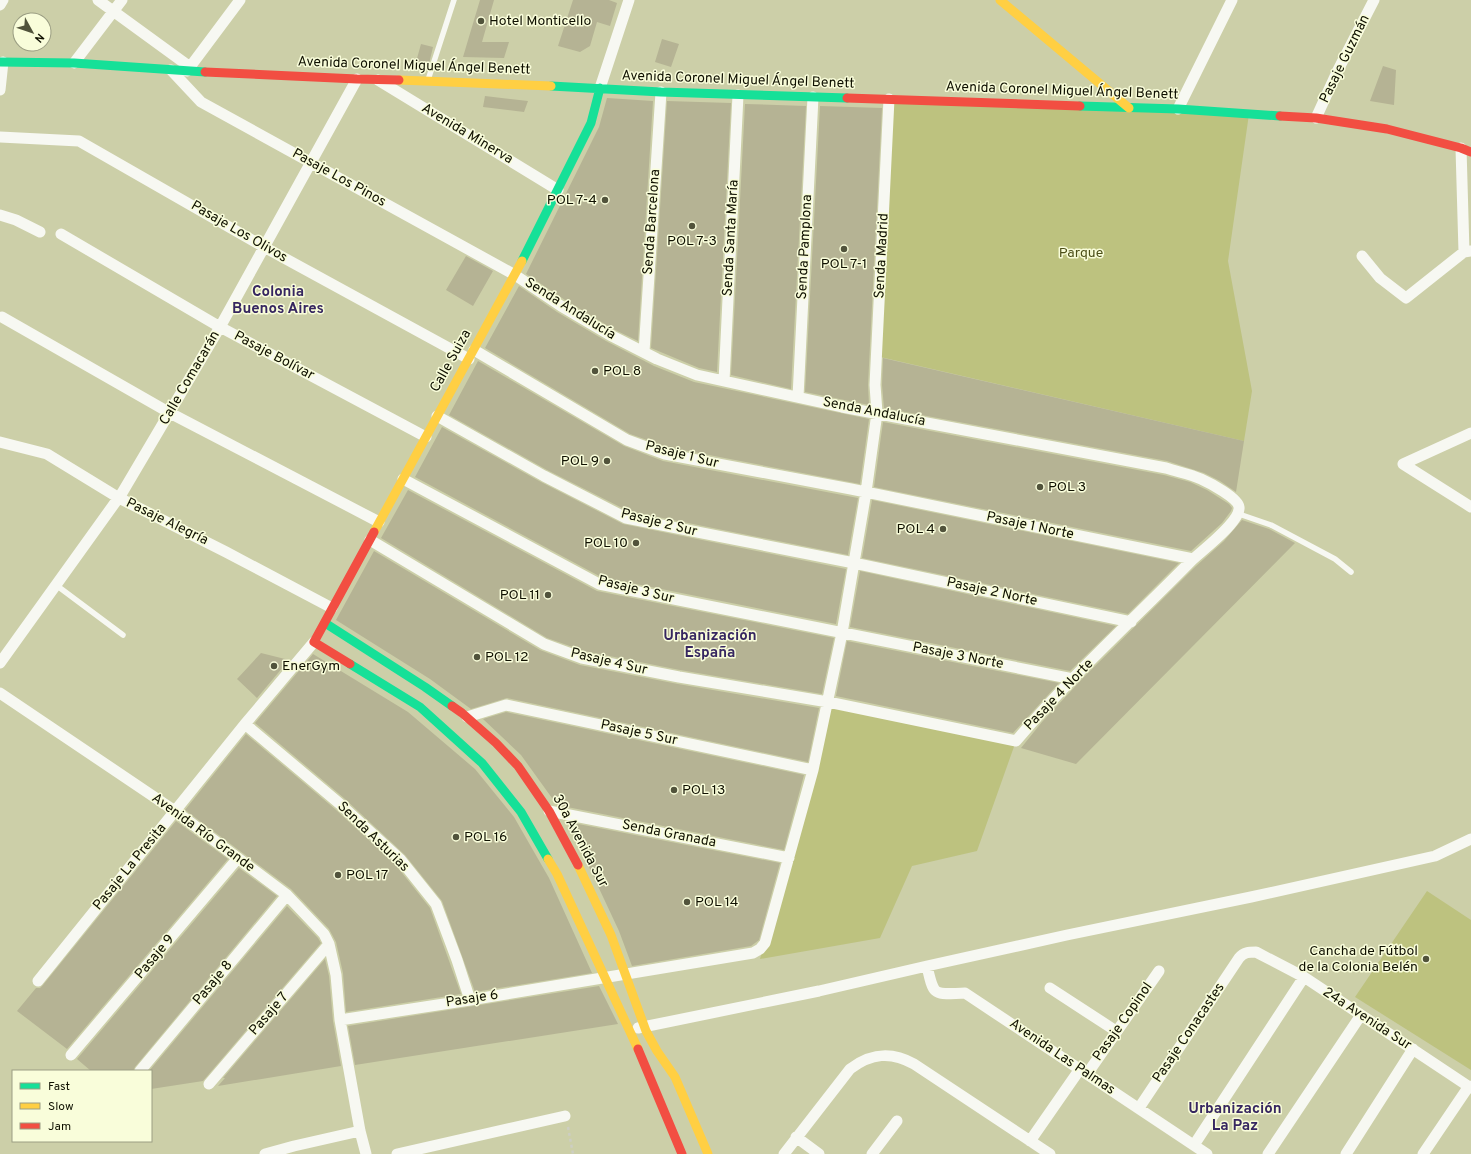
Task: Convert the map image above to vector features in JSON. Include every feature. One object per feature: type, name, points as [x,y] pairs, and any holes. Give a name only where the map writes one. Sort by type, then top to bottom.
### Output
[{"type":"street","points":[[0,5],[3,0]]},
{"type":"street","points":[[98,0],[188,69],[240,0]]},
{"type":"street","points":[[74,64],[122,0]]},
{"type":"street","points":[[600,88],[629,0]]},
{"type":"street","points":[[1000,0],[1129,108]]},
{"type":"street","points":[[1178,109],[1232,0]]},
{"type":"street","name":"Pasaje Guzmán","points":[[1316,118],[1337,72],[1374,0]]},
{"type":"street","points":[[0,90],[2,62]]},
{"type":"street","name":"Avenida Coronel Miguel Ángel Benett","points":[[2,62],[74,64],[171,70],[188,69],[357,79],[428,80],[661,92],[1178,109],[1316,118],[1387,129],[1466,150]]},
{"type":"street","name":"Pasaje Los Pinos","points":[[171,70],[201,102],[515,274]]},
{"type":"street","name":"Calle Comacarán","points":[[0,663],[119,498],[220,327],[357,79]]},
{"type":"street","name":"Avenida Minerva","points":[[376,79],[558,190]]},
{"type":"street","name":"Calle Suiza","points":[[314,642],[515,274],[591,123],[600,88]]},
{"type":"street","name":"Senda Barcelona","points":[[644,352],[661,92]]},
{"type":"street","name":"Senda Santa María","points":[[724,381],[738,95]]},
{"type":"street","name":"Senda Pamplona","points":[[798,397],[813,97]]},
{"type":"street","name":"Senda Madrid","points":[[789,858],[812,770],[842,634],[866,492],[877,413],[875,385],[890,99]]},
{"type":"street","name":"Pasaje Los Olivos","points":[[0,137],[79,141],[264,247],[471,355]]},
{"type":"street","points":[[1362,256],[1380,278],[1406,298],[1468,252],[1466,150]]},
{"type":"street","points":[[0,215],[16,220],[40,232]]},
{"type":"street","name":"Pasaje Bolívar","points":[[61,234],[220,327],[426,437]]},
{"type":"street","name":"Senda Andalucía","points":[[515,274],[561,306],[610,335],[644,352],[697,375],[877,413],[1166,468],[1201,479],[1224,492],[1239,505],[1239,514]]},
{"type":"street","points":[[2,317],[170,413],[379,522]]},
{"type":"street","name":"Pasaje 1 Sur","points":[[471,355],[627,440],[665,454],[866,492]]},
{"type":"street","name":"Pasaje 2 Sur","points":[[437,416],[544,476],[626,518],[853,563]]},
{"type":"street","points":[[1471,433],[1403,464],[1471,507]]},
{"type":"street","name":"Pasaje Alegría","points":[[0,442],[47,454],[119,498],[332,608]]},
{"type":"street","name":"Pasaje 3 Sur","points":[[403,480],[599,584],[842,634]]},
{"type":"street","name":"Pasaje 1 Norte","points":[[866,492],[1193,559]]},
{"type":"street","name":"Pasaje 4 Norte","points":[[828,702],[1016,741],[1073,679],[1193,559],[1229,527],[1239,514]]},
{"type":"street","name":"Pasaje 4 Sur","points":[[370,540],[544,644],[582,658],[687,679],[828,702]]},
{"type":"street","name":"Pasaje 2 Norte","points":[[853,563],[1131,622]]},
{"type":"street","name":"30a Avenida Sur","points":[[325,623],[425,686],[467,717],[496,743],[518,766],[527,778],[549,810],[579,865],[611,935],[645,1027],[657,1051],[675,1077],[708,1154]]},
{"type":"street","name":"Pasaje 3 Norte","points":[[842,634],[1073,679]]},
{"type":"street","points":[[314,642],[420,707],[510,788],[521,812],[557,874],[629,1029],[682,1154]]},
{"type":"street","name":"Pasaje La Presita","points":[[38,981],[314,642]]},
{"type":"street","name":"Avenida Río Grande","points":[[0,693],[175,811],[287,895],[324,934],[330,944],[336,975],[340,1020],[360,1131],[366,1154]]},
{"type":"street","name":"Pasaje 5 Sur","points":[[467,717],[506,705],[812,770]]},
{"type":"street","name":"Senda Asturias","points":[[246,724],[340,804],[400,859],[436,904],[470,1000]]},
{"type":"street","points":[[510,788],[527,778]]},
{"type":"street","name":"Senda Granada","points":[[549,810],[789,858]]},
{"type":"street","points":[[629,1029],[819,991],[1067,935],[1251,897],[1435,856],[1471,839]]},
{"type":"street","name":"Pasaje 9","points":[[71,1055],[238,858]]},
{"type":"street","name":"Pasaje 6","points":[[340,1020],[753,953],[760,950],[765,943],[789,858]]},
{"type":"street","name":"Pasaje 8","points":[[141,1070],[287,895]]},
{"type":"street","name":"Pasaje 7","points":[[209,1084],[330,944]]},
{"type":"street","name":"24a Avenida Sur","points":[[1239,958],[1243,954],[1256,952],[1304,977],[1470,1087]]},
{"type":"street","name":"Pasaje Conacastes","points":[[1139,1108],[1239,958]]},
{"type":"street","name":"Avenida Las Palmas","points":[[927,966],[931,985],[934,990],[946,994],[965,993],[1208,1154]]},
{"type":"street","name":"Pasaje Copinol","points":[[1030,1141],[1083,1071],[1116,1031],[1159,971]]},
{"type":"street","points":[[1194,1145],[1304,977]]},
{"type":"street","points":[[1050,988],[1116,1031]]},
{"type":"street","points":[[1268,1154],[1361,1015]]},
{"type":"street","points":[[1346,1154],[1413,1049]]},
{"type":"street","points":[[784,1154],[850,1069],[860,1061],[873,1057],[889,1055],[903,1058],[914,1064],[1050,1154]]},
{"type":"street","points":[[1423,1154],[1470,1087]]},
{"type":"street","points":[[397,1154],[565,1116]]},
{"type":"street","points":[[872,1154],[897,1121]]},
{"type":"street","points":[[265,1154],[360,1131]]},
{"type":"street","points":[[796,1137],[819,1154]]},
{"type":"lane","points":[[428,80],[454,0]]},
{"type":"lane","points":[[1239,514],[1272,525],[1335,559],[1351,572]]},
{"type":"lane","points":[[56,585],[123,635]]},
{"type":"path","points":[[565,1116],[573,1154]]},
{"type":"green space","name":"Parque","points":[[889,99],[1249,114],[1228,261],[1252,391],[1244,441],[876,356]]},
{"type":"green space","points":[[831,703],[1016,741],[977,851],[912,866],[880,938],[760,959]]},
{"type":"green space","name":"Cancha de Fútbol de la Colonia Belén","points":[[1427,891],[1471,920],[1471,1070],[1355,997]]},
{"type":"building","name":"Hotel Monticello","points":[[480,0],[494,0],[482,42],[509,42],[504,58],[463,57]]},
{"type":"building","points":[[573,0],[609,0],[617,3],[610,26],[597,22],[590,46],[580,52],[558,46]]},
{"type":"building","points":[[662,39],[679,44],[671,67],[655,62]]},
{"type":"building","points":[[421,44],[433,47],[429,64],[416,62]]},
{"type":"building","points":[[1383,66],[1396,70],[1394,105],[1370,101]]},
{"type":"building","points":[[485,96],[528,101],[524,112],[483,107]]},
{"type":"building","name":"POL 7-4","points":[[607,98],[653,101],[638,341],[613,329],[526,274],[599,127]]},
{"type":"building","name":"POL 7-3","points":[[667,101],[731,103],[717,372],[699,368],[651,348]]},
{"type":"building","points":[[745,104],[806,106],[791,389],[731,375]]},
{"type":"building","name":"POL 7-1","points":[[820,106],[882,108],[868,385],[869,405],[805,392]]},
{"type":"building","points":[[466,256],[493,271],[473,306],[446,290]]},
{"type":"building","name":"POL 8","points":[[519,286],[557,312],[606,341],[654,366],[694,382],[869,419],[860,484],[667,447],[630,434],[485,348]]},
{"type":"building","points":[[883,358],[1244,441],[1236,492],[1220,481],[1204,473],[1167,461],[884,408],[882,385]]},
{"type":"building","name":"POL 9","points":[[478,361],[624,446],[663,461],[858,498],[848,555],[628,511],[547,470],[449,415]]},
{"type":"building","name":"POL 3","points":[[883,422],[1164,475],[1190,482],[1207,490],[1229,504],[1232,508],[1222,523],[1191,551],[874,487]]},
{"type":"building","name":"POL 10","points":[[442,427],[541,482],[623,524],[846,569],[836,624],[601,577],[415,477]]},
{"type":"building","name":"POL 11","points":[[408,490],[597,591],[834,638],[822,694],[680,670],[584,651],[547,638],[381,538]]},
{"type":"building","name":"POL 4","points":[[872,500],[1179,563],[1128,614],[862,558]]},
{"type":"building","points":[[1242,520],[1269,529],[1295,543],[1076,764],[1021,748],[1042,722],[1084,677],[1195,567],[1224,541]]},
{"type":"building","name":"POL 12","points":[[374,551],[540,650],[580,665],[678,684],[819,708],[808,762],[507,698],[471,709],[430,679],[336,620]]},
{"type":"building","points":[[860,571],[1116,626],[1070,671],[850,627]]},
{"type":"building","points":[[847,641],[1059,683],[1013,733],[836,696]]},
{"type":"building","points":[[261,653],[289,660],[257,698],[237,679]]},
{"type":"building","name":"POL 16","points":[[313,654],[408,712],[475,769],[514,817],[549,878],[592,973],[475,992],[442,901],[405,855],[345,799],[255,723]]},
{"type":"building","name":"POL 13","points":[[506,712],[804,775],[784,850],[557,805],[521,755],[483,719]]},
{"type":"building","name":"POL 17","points":[[246,734],[335,809],[395,864],[430,908],[461,994],[346,1012],[343,973],[336,942],[329,929],[291,889],[185,810]]},
{"type":"building","points":[[176,821],[228,859],[67,1049],[17,1011],[36,988],[40,988],[43,985]]},
{"type":"building","name":"POL 14","points":[[568,822],[780,863],[759,940],[751,946],[632,966],[619,931]]},
{"type":"building","points":[[239,868],[277,896],[134,1070],[90,1070],[77,1059]]},
{"type":"building","points":[[287,906],[321,943],[203,1081],[152,1089],[152,1070],[150,1070]]},
{"type":"building","points":[[325,959],[329,976],[333,1021],[341,1066],[218,1086],[225,1078],[223,1078]]},
{"type":"building","points":[[599,986],[618,1024],[355,1065],[348,1026]]},
{"type":"traffic: fast","points":[[0,62],[74,63],[205,72]]},
{"type":"traffic: fast","points":[[551,86],[661,92],[847,98]]},
{"type":"traffic: fast","points":[[522,261],[591,123],[600,88]]},
{"type":"traffic: fast","points":[[1080,106],[1178,109],[1280,116]]},
{"type":"traffic: fast","points":[[325,623],[452,706]]},
{"type":"traffic: fast","points":[[350,664],[420,707],[482,763],[521,812],[548,859]]},
{"type":"traffic: slow","points":[[1000,0],[1129,108]]},
{"type":"traffic: slow","points":[[399,80],[551,86]]},
{"type":"traffic: slow","points":[[374,532],[522,261]]},
{"type":"traffic: slow","points":[[548,859],[557,874],[638,1049]]},
{"type":"traffic: slow","points":[[578,865],[611,935],[646,1031],[657,1051],[675,1077],[708,1154]]},
{"type":"traffic: jam","points":[[205,72],[399,80]]},
{"type":"traffic: jam","points":[[847,98],[1080,106]]},
{"type":"traffic: jam","points":[[1280,116],[1316,118],[1387,129],[1461,148],[1471,152]]},
{"type":"traffic: jam","points":[[350,664],[314,642],[374,532]]},
{"type":"traffic: jam","points":[[452,706],[496,743],[518,766],[549,811],[578,865]]},
{"type":"traffic: jam","points":[[638,1049],[682,1154]]},
{"type":"place","name":"Hotel Monticello","points":[[481,21]]},
{"type":"place","name":"POL 7-4","points":[[605,200]]},
{"type":"place","name":"POL 7-3","points":[[692,226]]},
{"type":"place","name":"POL 7-1","points":[[844,249]]},
{"type":"place","name":"POL 8","points":[[595,371]]},
{"type":"place","name":"POL 9","points":[[607,461]]},
{"type":"place","name":"POL 3","points":[[1040,487]]},
{"type":"place","name":"POL 4","points":[[943,529]]},
{"type":"place","name":"POL 10","points":[[636,543]]},
{"type":"place","name":"POL 11","points":[[548,595]]},
{"type":"place","name":"POL 12","points":[[477,657]]},
{"type":"place","name":"EnerGym","points":[[274,666]]},
{"type":"place","name":"POL 13","points":[[674,790]]},
{"type":"place","name":"POL 16","points":[[456,837]]},
{"type":"place","name":"POL 17","points":[[338,875]]},
{"type":"place","name":"POL 14","points":[[687,902]]},
{"type":"place","name":"Cancha de Fútbol de la Colonia Belén","points":[[1426,959]]},
{"type":"district","name":"Colonia Buenos Aires","points":[[278,300]]},
{"type":"district","name":"Urbanización España","points":[[710,644]]},
{"type":"district","name":"Urbanización La Paz","points":[[1235,1118]]}]
